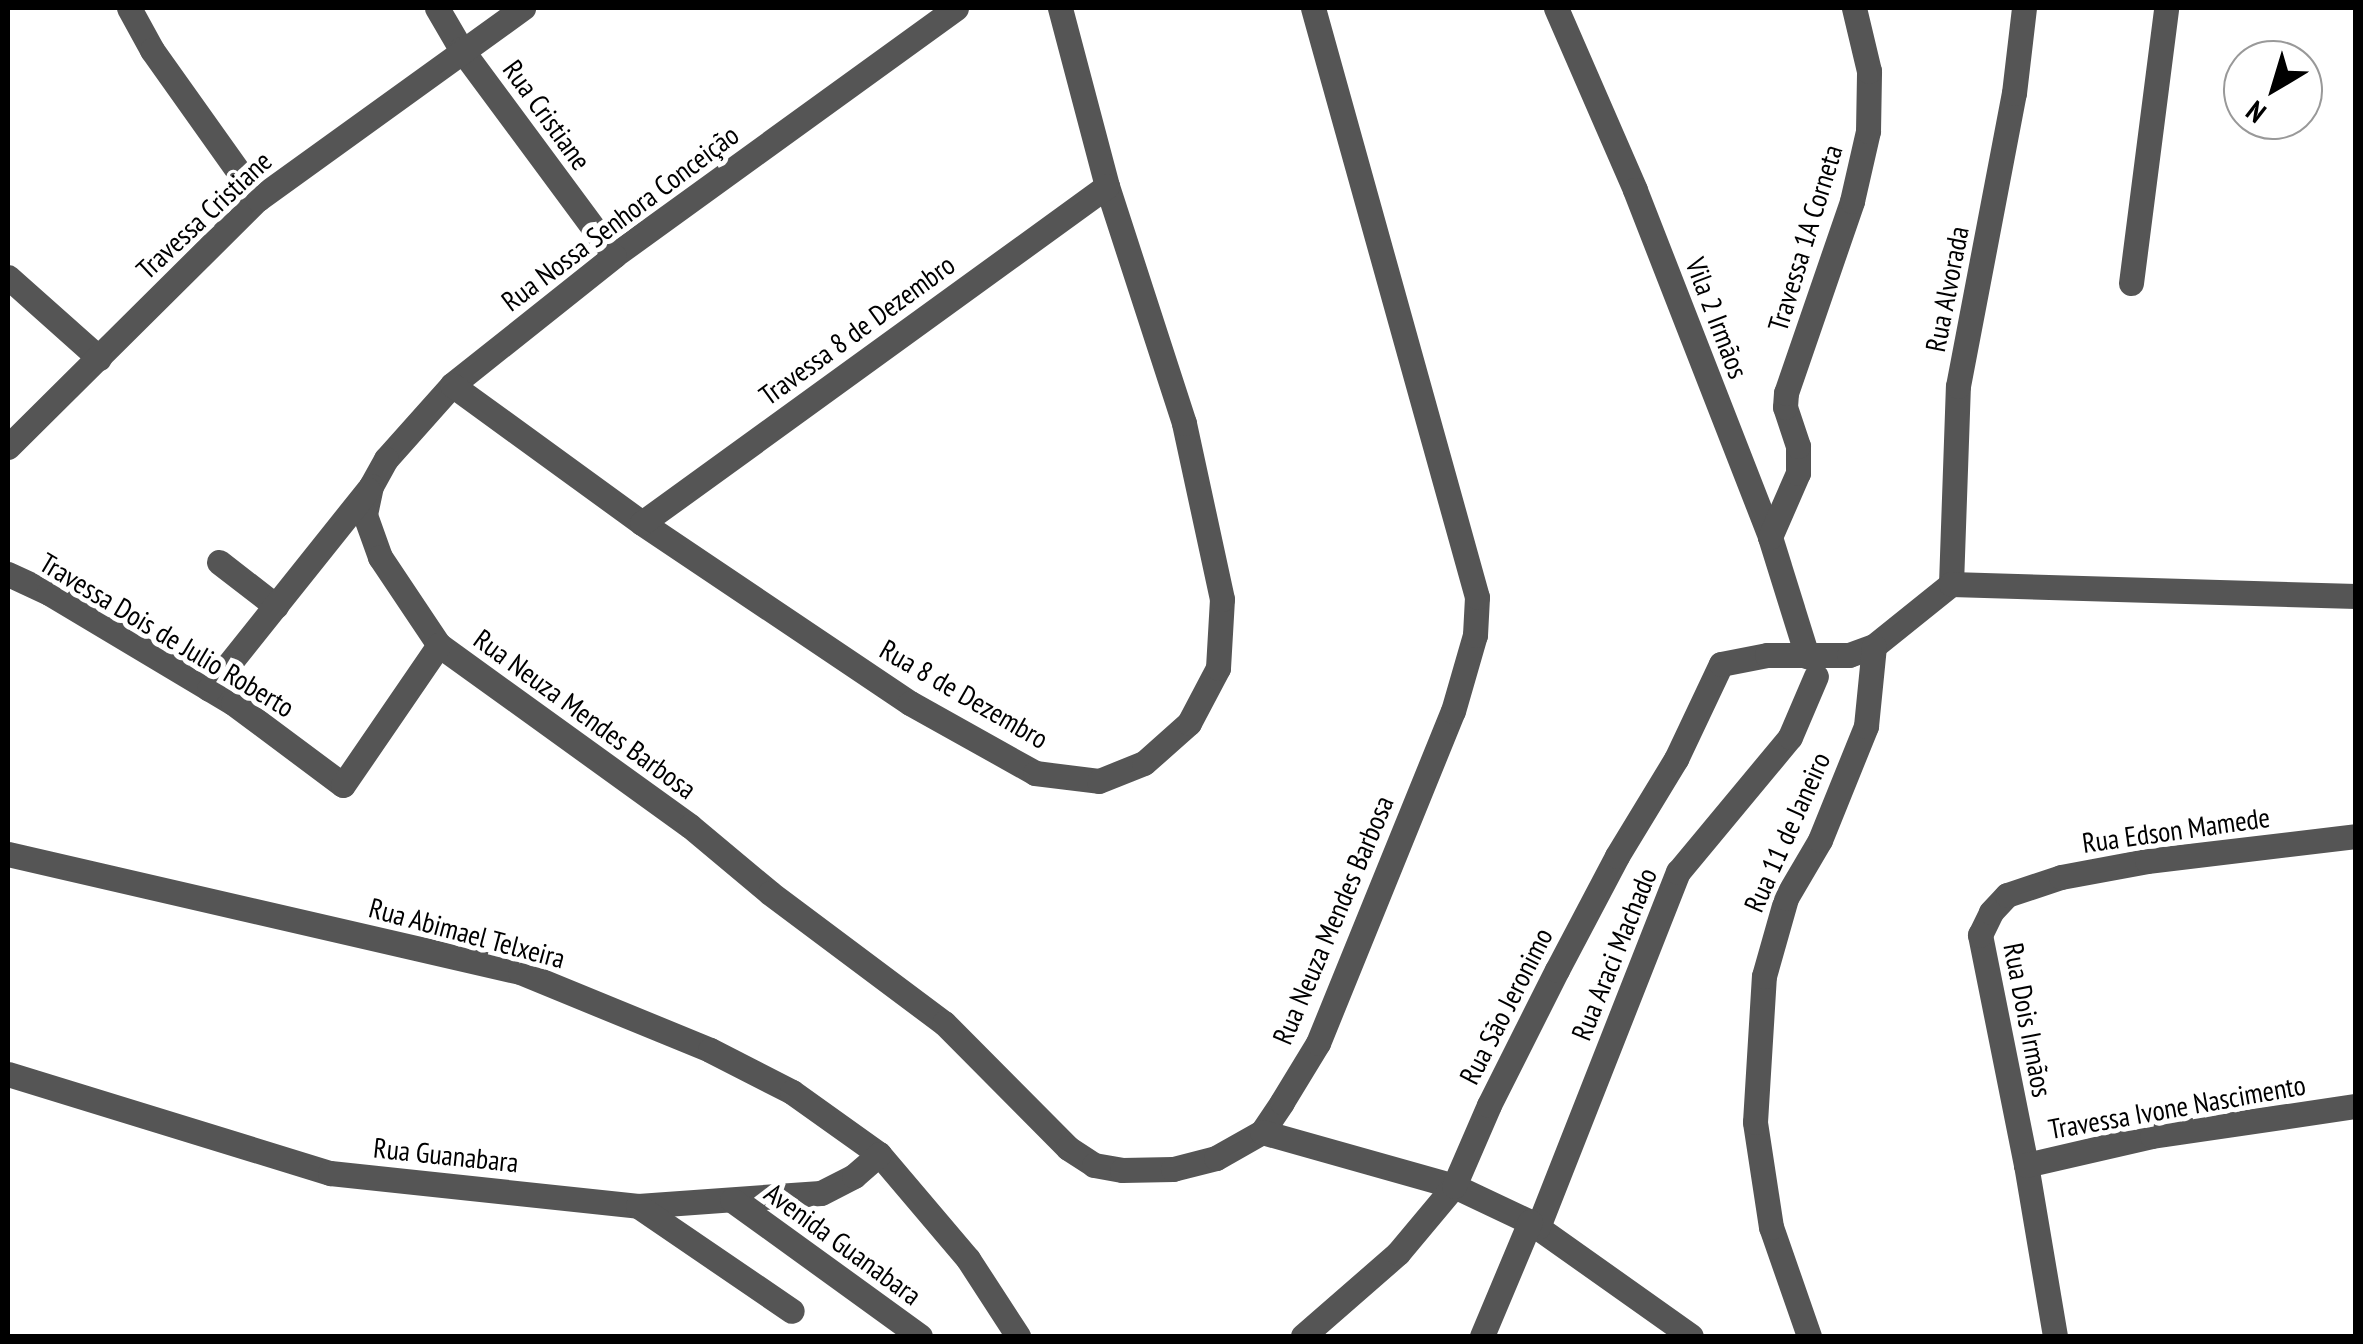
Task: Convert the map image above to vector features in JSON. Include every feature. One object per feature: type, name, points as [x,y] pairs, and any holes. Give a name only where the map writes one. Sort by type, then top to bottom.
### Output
[{"type":"street","points":[[129,8],[152,50],[258,199]]},
{"type":"street","name":"Rua Cristiane","points":[[437,8],[461,49],[614,256]]},
{"type":"street","name":"Travessa Cristiane","points":[[8,447],[258,199],[523,8]]},
{"type":"street","name":"Rua Nossa Senhora Conceição","points":[[365,516],[371,486],[386,460],[452,384],[614,256],[956,8]]},
{"type":"street","name":"Rua 8 de Dezembro","points":[[452,384],[642,523],[910,703],[1035,773],[1099,781],[1144,764],[1190,723],[1218,668],[1222,599],[1184,423],[1106,186],[1060,8]]},
{"type":"street","name":"Rua Neuza Mendes Barbosa","points":[[365,516],[380,557],[439,646],[690,826],[770,893],[944,1023],[1068,1148],[1094,1165],[1122,1170],[1174,1169],[1216,1158],[1262,1132],[1318,1043],[1453,711],[1475,635],[1478,597],[1313,8]]},
{"type":"street","name":"Vila 2 Irmãos","points":[[1556,8],[1635,190],[1770,537],[1812,666]]},
{"type":"street","name":"Travessa 1A Corneta","points":[[1770,537],[1798,472],[1798,446],[1785,407],[1786,393],[1852,201],[1868,131],[1869,71],[1854,8]]},
{"type":"street","name":"Rua Alvorada","points":[[1950,584],[1958,386],[2014,93],[2024,8]]},
{"type":"street","points":[[2131,284],[2166,8]]},
{"type":"street","name":"Travessa 8 de Dezembro","points":[[642,523],[1106,186]]},
{"type":"street","points":[[8,277],[99,358]]},
{"type":"street","points":[[209,689],[371,486]]},
{"type":"street","points":[[219,562],[276,606]]},
{"type":"street","name":"Travessa Dois de Julio Roberto","points":[[8,574],[49,593],[209,689],[343,785],[439,646]]},
{"type":"street","points":[[1812,666],[1874,646],[1950,584],[2356,596]]},
{"type":"street","name":"Rua 11 de Janeiro","points":[[1809,1336],[1771,1227],[1755,1122],[1764,976],[1786,898],[1817,847],[1866,726],[1874,646]]},
{"type":"street","name":"Rua São Jeronimo","points":[[1303,1336],[1398,1253],[1454,1186],[1489,1104],[1557,970],[1617,856],[1676,759],[1718,668],[1729,660],[1812,666]]},
{"type":"street","name":"Rua Araci Machado","points":[[1482,1336],[1534,1225],[1678,872],[1790,736],[1812,666]]},
{"type":"street","name":"Rua Edson Mamede","points":[[2008,895],[2061,877],[2147,861],[2356,836]]},
{"type":"street","name":"Rua Abimael Telxeira","points":[[8,854],[520,972],[646,1021],[792,1092],[879,1154],[968,1259],[1018,1336]]},
{"type":"street","name":"Rua Dois Irmãos","points":[[2008,895],[1991,912],[1980,935],[2027,1174]]},
{"type":"street","name":"Rua Guanabara","points":[[8,1074],[330,1172],[638,1206],[821,1192],[854,1176],[879,1154]]},
{"type":"street","name":"Travessa Ivone Nascimento","points":[[2027,1174],[2152,1136],[2356,1106]]},
{"type":"street","points":[[1262,1132],[1454,1186],[1534,1225],[1691,1336]]},
{"type":"street","points":[[2027,1174],[2054,1336]]},
{"type":"street","name":"Avenida Guanabara","points":[[732,1200],[920,1336]]},
{"type":"street","points":[[638,1206],[792,1311]]}]
